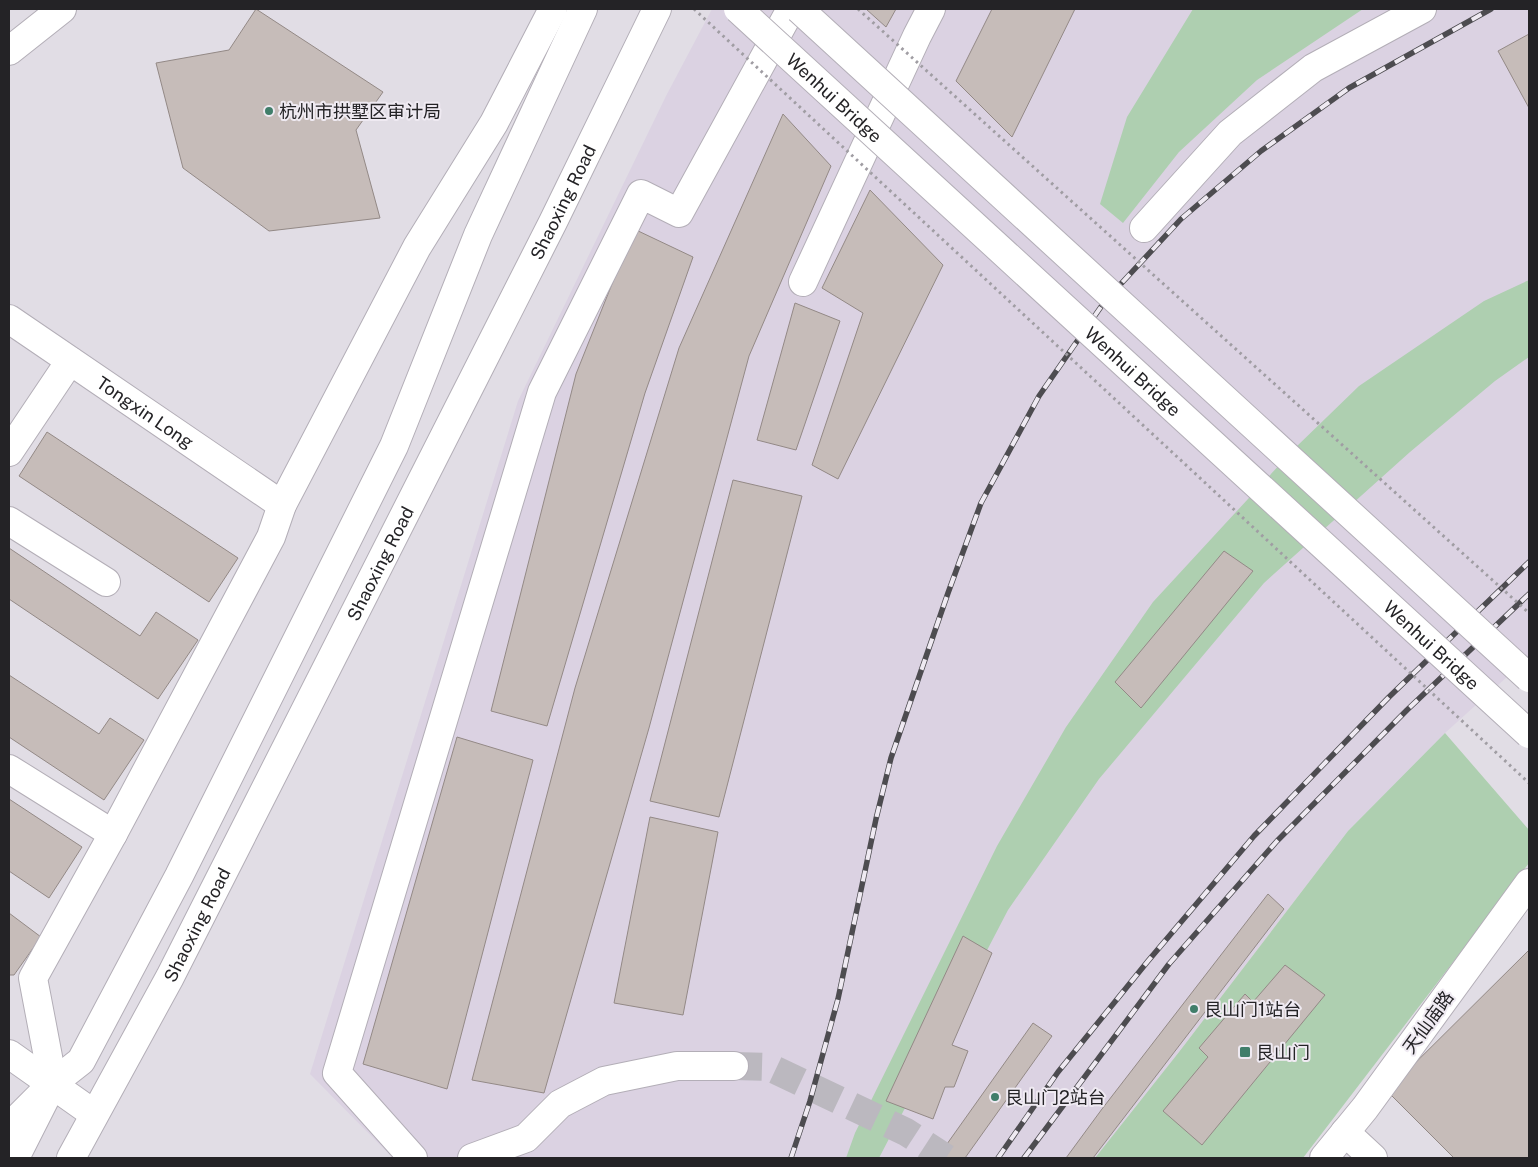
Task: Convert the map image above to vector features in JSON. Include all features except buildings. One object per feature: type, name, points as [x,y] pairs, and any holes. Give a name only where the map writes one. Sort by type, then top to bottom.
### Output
[{"type":"main road","points":[[9,51],[62,9]]},
{"type":"main road","points":[[15,1158],[53,1083],[33,978],[270,537],[282,505],[417,247],[494,123],[553,9]]},
{"type":"main road","name":"Shaoxing Road","points":[[9,1127],[53,1083],[81,1061],[179,876],[394,446],[478,235],[583,9]]},
{"type":"main road","name":"Shaoxing Road","points":[[71,1158],[170,977],[553,222],[657,9]]},
{"type":"main road","name":"Wenhui Bridge","points":[[738,9],[1529,734]]},
{"type":"main road","points":[[413,1158],[337,1073],[542,392],[641,194],[679,214],[791,9]]},
{"type":"main road","points":[[799,9],[1529,678]]},
{"type":"main road","points":[[803,282],[931,9]]},
{"type":"main road","points":[[1144,228],[1230,134],[1313,68],[1422,9]]},
{"type":"main road","name":"Tongxin Long","points":[[9,319],[282,505]]},
{"type":"main road","points":[[9,452],[70,361]]},
{"type":"main road","points":[[9,521],[106,582]]},
{"type":"main road","points":[[9,769],[112,834]]},
{"type":"main road","name":"天仙庙路","points":[[1324,1158],[1365,1108],[1529,884]]},
{"type":"main road","points":[[9,1054],[53,1083],[94,1114]]},
{"type":"main road","points":[[472,1158],[526,1138],[560,1104],[604,1081],[677,1066],[734,1066]]},
{"type":"main road","points":[[1345,1132],[1373,1158]]},
{"type":"path","points":[[694,9],[1529,783]]},
{"type":"path","points":[[858,9],[1529,613]]},
{"type":"shaded area","points":[[712,9],[1529,9],[1529,657],[1445,733],[1348,831],[1179,1052],[1095,1158],[393,1158],[310,1074],[518,401],[666,96]]},
{"type":"green space","points":[[1193,9],[1363,9],[1257,80],[1179,152],[1123,223],[1100,204],[1127,117]]},
{"type":"green space","points":[[1529,280],[1529,357],[1495,381],[1410,452],[1264,583],[1099,779],[1008,910],[879,1158],[846,1158],[855,1133],[997,846],[1066,727],[1153,602],[1295,448],[1359,386],[1484,301]]},
{"type":"green space","points":[[1445,733],[1529,830],[1529,863],[1303,1158],[1095,1158],[1179,1052],[1348,831]]},
{"type":"tunnel","points":[[734,1066],[769,1067],[906,1132],[946,1158]]},
{"type":"railway","points":[[791,1158],[810,1101],[838,999],[876,819],[891,758],[981,503],[1039,396],[1105,301],[1181,219],[1261,151],[1349,88],[1491,9]]},
{"type":"railway","points":[[998,1158],[1058,1072],[1148,961],[1254,836],[1389,697],[1529,562]]},
{"type":"railway","points":[[1024,1158],[1169,964],[1277,841],[1407,710],[1529,594]]},
{"type":"place","name":"杭州市拱墅区审计局","points":[[269,111]]},
{"type":"place","name":"艮山门1站台","points":[[1194,1009]]},
{"type":"place","name":"艮山门","points":[[1245,1052]]},
{"type":"place","name":"艮山门2站台","points":[[995,1097]]}]
